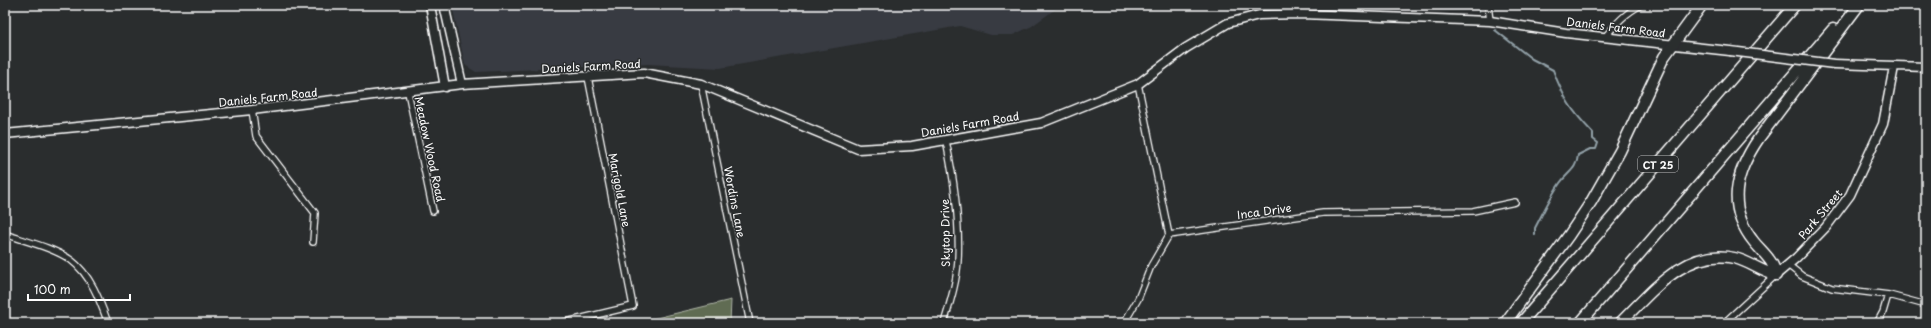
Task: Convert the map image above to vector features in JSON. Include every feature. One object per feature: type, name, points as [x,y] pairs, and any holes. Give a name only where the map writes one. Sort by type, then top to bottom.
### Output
[{"type":"highway","points":[[1505,323],[1569,235],[1602,185],[1634,124],[1662,61],[1702,5]]},
{"type":"highway","name":"CT 25","points":[[1521,323],[1795,5]]},
{"type":"highway","points":[[1580,323],[1854,5]]},
{"type":"highway","points":[[1776,275],[1774,266],[1750,237],[1741,219],[1736,199],[1739,174],[1747,156],[1759,138],[1859,5]]},
{"type":"highway","points":[[1620,323],[1677,270],[1701,259],[1718,256],[1735,258],[1776,275]]},
{"type":"main road","points":[[430,5],[445,87]]},
{"type":"main road","points":[[444,5],[462,84]]},
{"type":"main road","name":"Daniels Farm Road","points":[[5,134],[252,110],[408,92],[462,84],[644,73],[701,84],[858,150],[912,146],[946,141],[1041,122],[1138,84],[1186,48],[1228,23],[1259,15],[1302,14],[1490,21],[1605,37],[1834,64],[1926,67]]},
{"type":"main road","name":"Park Street","points":[[1776,275],[1826,227],[1850,196],[1883,124],[1894,67]]},
{"type":"street","points":[[1488,5],[1490,21]]},
{"type":"street","points":[[1605,37],[1631,10],[1641,5]]},
{"type":"street","name":"Marigold Lane","points":[[562,323],[633,306],[588,77]]},
{"type":"street","name":"Wordins Lane","points":[[701,84],[750,323]]},
{"type":"street","points":[[1124,323],[1138,299],[1151,266],[1168,234],[1138,84]]},
{"type":"street","name":"Meadow Wood Road","points":[[408,92],[432,211]]},
{"type":"street","points":[[252,110],[256,136],[315,213],[313,242]]},
{"type":"street","name":"Skytop Drive","points":[[944,323],[958,261],[953,175],[946,141]]},
{"type":"street","name":"Inca Drive","points":[[1168,234],[1323,213],[1473,211],[1515,202]]},
{"type":"street","points":[[5,234],[60,254],[71,261],[89,280],[100,301],[108,323]]},
{"type":"street","points":[[1788,265],[1802,276],[1832,288],[1888,295],[1926,306]]},
{"type":"street","name":"Park Street","points":[[1724,323],[1776,275]]},
{"type":"street","points":[[1877,323],[1883,312],[1888,295]]},
{"type":"shaded area","points":[[452,5],[1061,5],[1032,26],[1013,35],[991,35],[960,26],[720,68],[648,64],[476,72],[465,65]]},
{"type":"green space","points":[[731,300],[730,323],[648,323],[648,320]]},
{"type":"waterway","points":[[1478,5],[1479,11]]},
{"type":"waterway","points":[[1495,30],[1532,59],[1553,70],[1569,104],[1579,118],[1593,133],[1593,139],[1598,143],[1596,149],[1590,149],[1578,155],[1576,164],[1560,183],[1550,199],[1535,228],[1535,235]]}]
